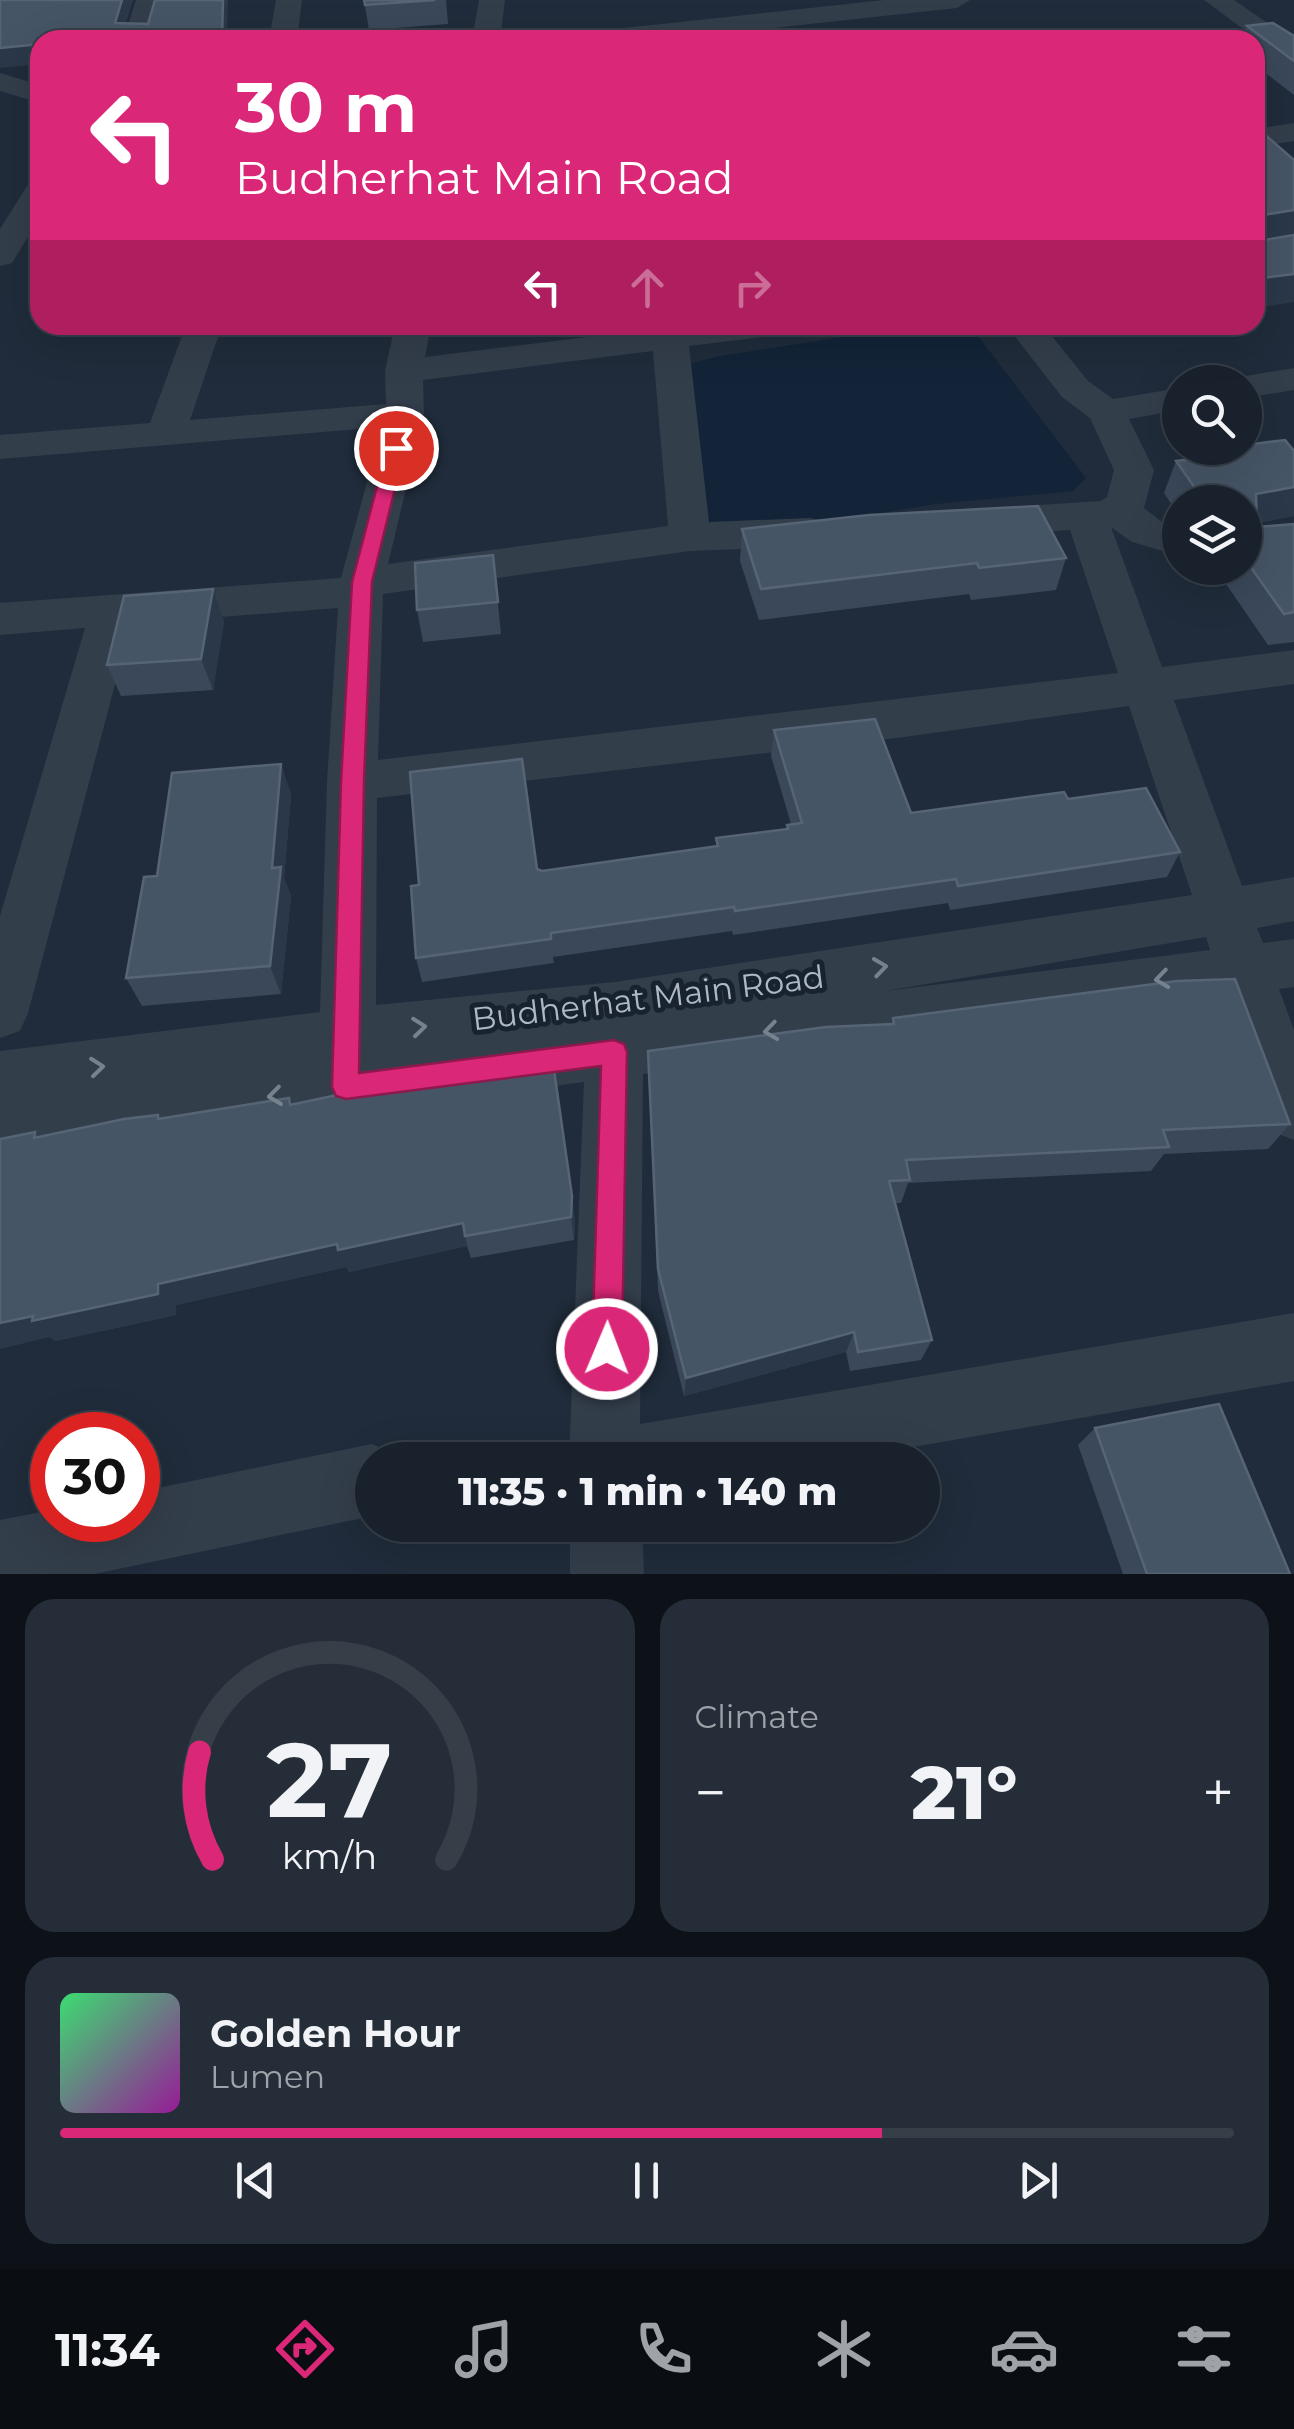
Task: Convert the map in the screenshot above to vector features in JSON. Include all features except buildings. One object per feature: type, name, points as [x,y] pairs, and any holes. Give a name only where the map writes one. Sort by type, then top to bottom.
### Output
[{"type":"street","points":[[140,30],[149,0]]},
{"type":"street","points":[[284,30],[289,0]]},
{"type":"street","points":[[488,30],[492,0]]},
{"type":"street","points":[[680,30],[957,0]]},
{"type":"street","points":[[1217,0],[1261,30]]},
{"type":"street","points":[[2,84],[30,91]]},
{"type":"street","points":[[1265,136],[1294,132]]},
{"type":"street","points":[[0,196],[30,194]]},
{"type":"street","points":[[0,256],[30,208]]},
{"type":"street","points":[[166,434],[201,335]]},
{"type":"street","points":[[347,1061],[352,782],[362,587],[404,393],[413,335]]},
{"type":"street","points":[[0,447],[166,434],[404,393],[693,335]]},
{"type":"street","points":[[948,525],[1103,514],[1126,504],[1134,470],[1106,412],[1075,389],[1032,335]]},
{"type":"street","points":[[670,338],[690,537]]},
{"type":"street","points":[[1262,384],[1294,378]]},
{"type":"street","points":[[1106,412],[1162,402]]},
{"type":"street","points":[[1103,514],[1162,536]]},
{"type":"street","points":[[1103,514],[1146,687],[1225,909],[1270,965],[1294,1112]]},
{"type":"street","points":[[0,619],[362,587],[690,537],[849,530]]},
{"type":"street","points":[[0,1013],[112,611]]},
{"type":"street","points":[[352,782],[1294,667]]},
{"type":"street","name":"Budherhat Main Road","points":[[615,1029],[1225,909],[1294,899]]},
{"type":"street","name":"Budherhat Main Road","points":[[0,1078],[347,1061],[615,1029],[1270,965]]},
{"type":"street","points":[[604,1442],[615,1029]]},
{"type":"street","name":"Budherhat Main Road","points":[[0,1131],[347,1061]]},
{"type":"street","points":[[741,1442],[1294,1347]]},
{"type":"street","points":[[0,1557],[355,1484]]},
{"type":"street","points":[[606,1542],[606,1574]]},
{"type":"water","points":[[855,335],[977,335],[1086,478],[1073,491],[936,504],[756,534],[699,520],[681,366],[720,356]]},
{"type":"route","points":[[396,448],[362,582],[352,782],[346,1087],[614,1052],[607,1349]]}]
